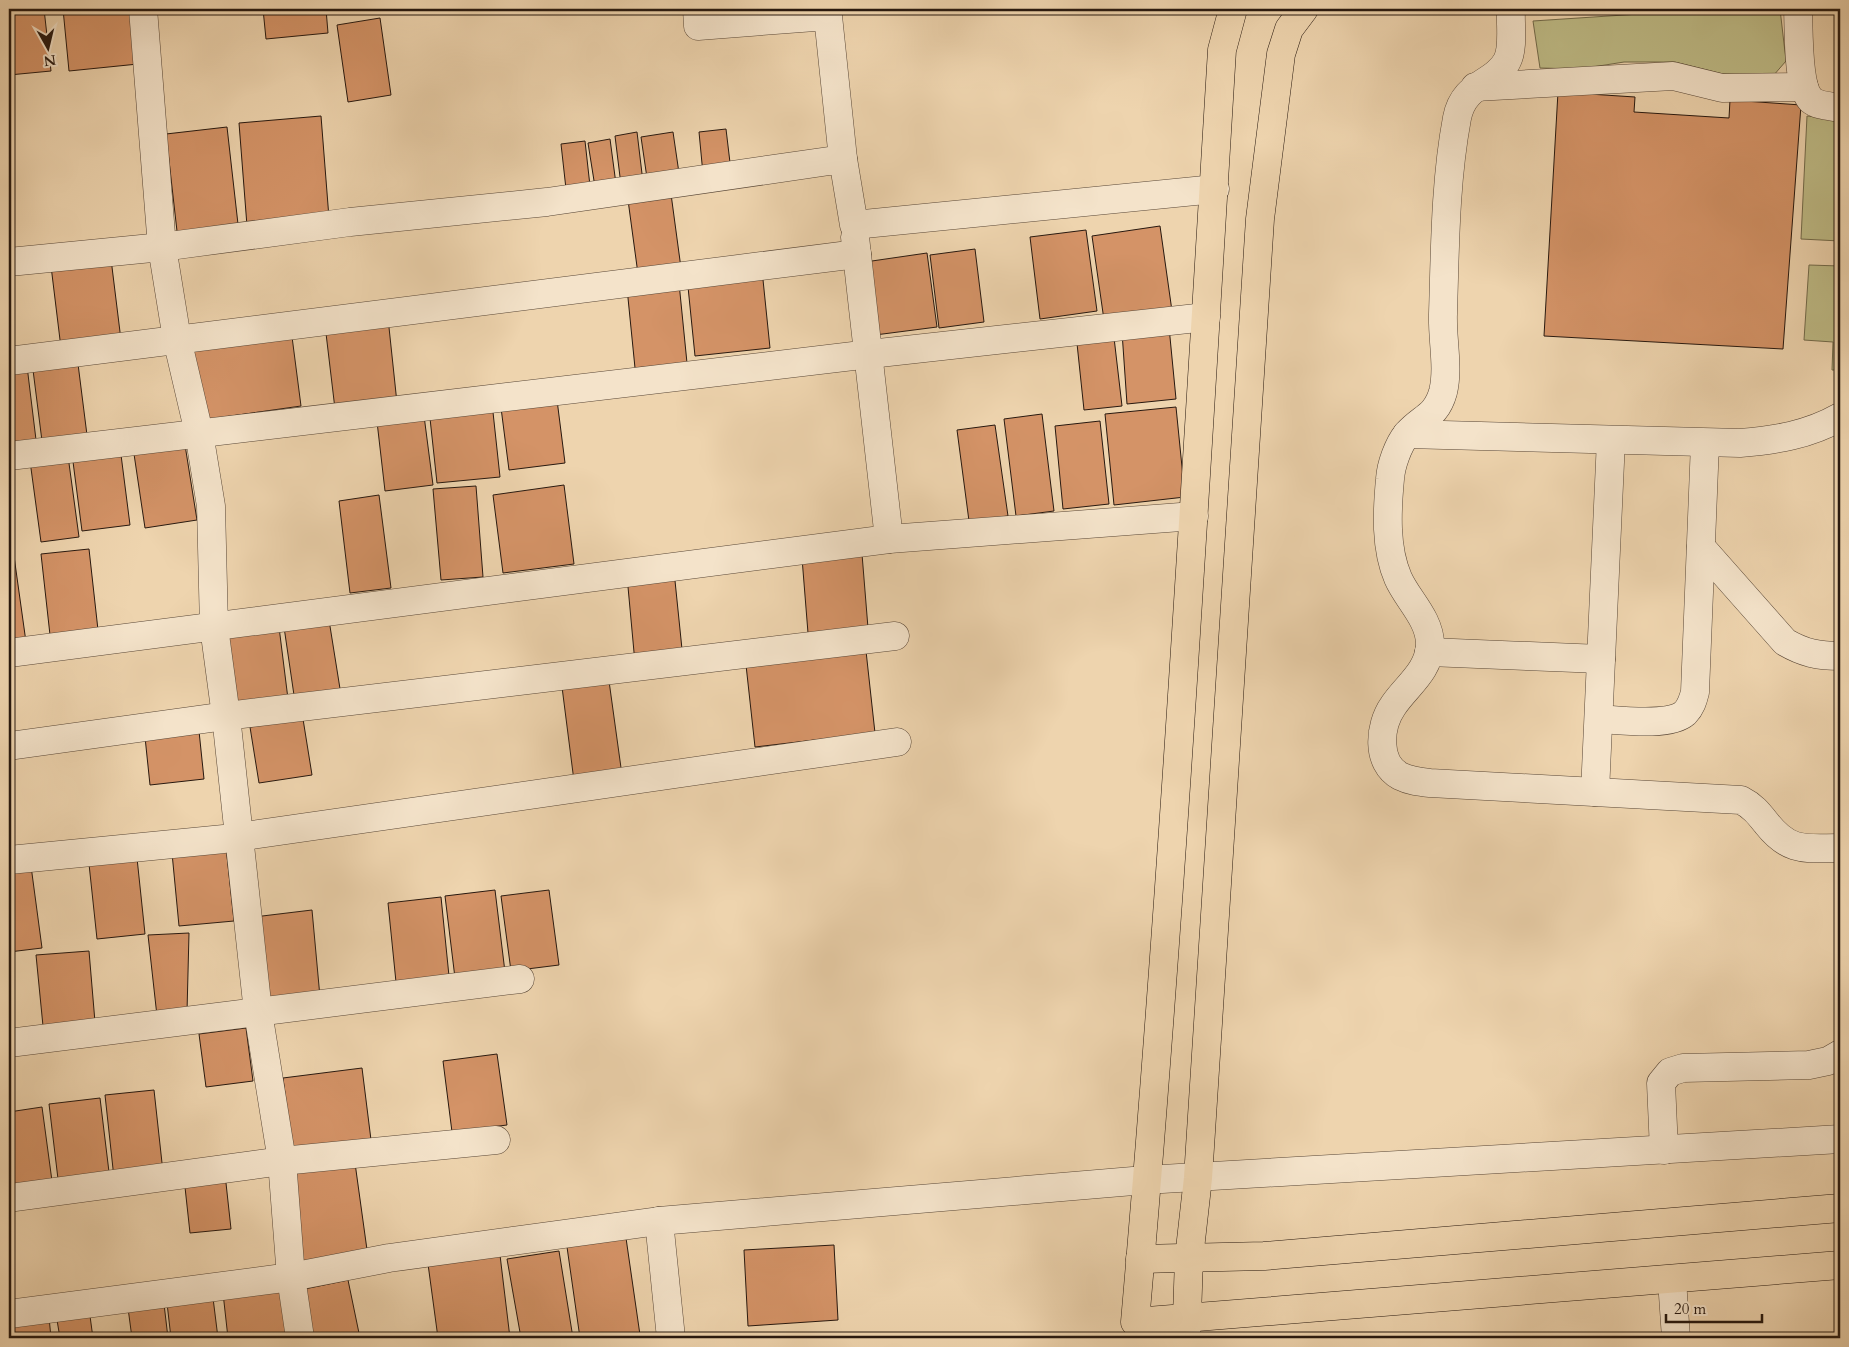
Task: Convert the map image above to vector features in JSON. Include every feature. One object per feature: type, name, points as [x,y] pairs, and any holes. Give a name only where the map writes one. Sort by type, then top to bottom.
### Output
[{"type":"main road","points":[[1233,9],[1222,50],[1194,516],[1157,1057],[1145,1180],[1134,1330],[1186,1328],[1840,1265]]},
{"type":"main road","points":[[1186,1328],[1189,1258],[1198,1178],[1260,219],[1281,54],[1289,29],[1304,9]]},
{"type":"main road","points":[[1140,1259],[1274,1256],[1840,1208]]},
{"type":"street","points":[[143,9],[162,247],[177,339],[199,433],[211,506],[214,627],[226,716],[258,1012],[282,1161],[291,1277],[300,1338]]},
{"type":"street","points":[[697,9],[698,26],[828,16],[843,159],[854,225],[870,354],[889,539]]},
{"type":"street","points":[[1511,9],[1510,54],[1507,62],[1475,87],[1462,103],[1449,175],[1442,317],[1444,390],[1439,406],[1428,418],[1407,434],[1396,455],[1390,476],[1388,526],[1393,561],[1398,579],[1428,630],[1429,652],[1420,674],[1393,705],[1385,722],[1383,751],[1391,768],[1400,776],[1414,781],[1742,800],[1757,811],[1785,843],[1802,848],[1840,848]]},
{"type":"street","points":[[1798,9],[1804,88],[1811,100],[1816,103],[1840,108]]},
{"type":"street","points":[[1475,87],[1673,76],[1722,88],[1804,88]]},
{"type":"street","points":[[9,262],[162,247],[350,222],[546,202],[843,159]]},
{"type":"street","points":[[854,225],[1215,189]]},
{"type":"street","points":[[9,361],[857,254]]},
{"type":"street","points":[[9,456],[870,354],[1206,317]]},
{"type":"street","points":[[1407,434],[1740,443],[1777,440],[1807,433],[1840,417]]},
{"type":"street","points":[[1595,792],[1611,440]]},
{"type":"street","points":[[1599,719],[1648,722],[1671,719],[1684,715],[1691,705],[1695,692],[1705,443]]},
{"type":"street","points":[[9,653],[889,539],[1194,516]]},
{"type":"street","points":[[1701,547],[1785,642],[1800,651],[1815,656],[1840,656]]},
{"type":"street","points":[[9,746],[226,716],[895,636]]},
{"type":"street","points":[[1429,652],[1601,659]]},
{"type":"street","points":[[9,860],[239,836],[897,742]]},
{"type":"street","points":[[9,1043],[520,979]]},
{"type":"street","points":[[1664,1150],[1661,1083],[1670,1072],[1683,1068],[1809,1066],[1828,1061],[1840,1054]]},
{"type":"street","points":[[9,1314],[291,1277],[389,1258],[659,1221],[1145,1180],[1840,1139]]},
{"type":"street","points":[[9,1198],[282,1161],[496,1140]]},
{"type":"street","points":[[659,1221],[671,1338]]},
{"type":"street","points":[[1672,1280],[1676,1338]]},
{"type":"shaded area","points":[[1715,9],[1780,9],[1786,61],[1773,76],[1723,74],[1675,62],[1624,62],[1580,69],[1540,68],[1533,21]]},
{"type":"shaded area","points":[[1807,116],[1840,119],[1840,241],[1801,239]]},
{"type":"shaded area","points":[[1809,265],[1840,266],[1840,370],[1832,370],[1833,342],[1804,340]]},
{"type":"building","points":[[9,9],[44,9],[51,71],[9,75]]},
{"type":"building","points":[[63,9],[132,9],[138,64],[69,71]]},
{"type":"building","points":[[263,9],[326,9],[328,33],[266,39]]},
{"type":"building","points":[[380,18],[391,95],[348,102],[337,25]]},
{"type":"building","points":[[1558,92],[1635,97],[1634,112],[1729,118],[1730,100],[1801,105],[1783,349],[1544,336]]},
{"type":"building","points":[[321,116],[329,218],[247,226],[239,123]]},
{"type":"building","points":[[227,127],[239,233],[178,240],[166,134]]},
{"type":"building","points":[[726,129],[731,171],[703,174],[699,132]]},
{"type":"building","points":[[637,132],[643,182],[621,185],[615,136]]},
{"type":"building","points":[[673,132],[679,173],[647,178],[641,137]]},
{"type":"building","points":[[610,139],[616,184],[595,187],[588,143]]},
{"type":"building","points":[[585,141],[590,186],[566,189],[561,144]]},
{"type":"building","points":[[671,194],[681,268],[638,274],[628,200]]},
{"type":"building","points":[[1160,226],[1172,311],[1104,320],[1092,236]]},
{"type":"building","points":[[1086,230],[1097,311],[1040,319],[1030,237]]},
{"type":"building","points":[[975,249],[984,322],[939,328],[930,255]]},
{"type":"building","points":[[927,253],[937,327],[875,335],[865,262]]},
{"type":"building","points":[[111,259],[121,340],[61,348],[51,266]]},
{"type":"building","points":[[762,270],[770,348],[695,356],[687,277]]},
{"type":"building","points":[[679,283],[687,363],[635,368],[627,288]]},
{"type":"building","points":[[388,318],[397,403],[335,409],[325,325]]},
{"type":"building","points":[[1169,327],[1176,399],[1127,404],[1122,332]]},
{"type":"building","points":[[291,329],[301,406],[203,420],[192,343]]},
{"type":"building","points":[[1113,329],[1122,406],[1084,410],[1076,334]]},
{"type":"building","points":[[77,356],[88,443],[43,449],[32,362]]},
{"type":"building","points":[[27,366],[37,448],[9,451],[9,368]]},
{"type":"building","points":[[556,392],[565,463],[509,470],[500,400]]},
{"type":"building","points":[[492,403],[500,477],[437,483],[429,409]]},
{"type":"building","points":[[1176,407],[1185,497],[1114,505],[1105,414]]},
{"type":"building","points":[[423,408],[433,485],[385,491],[376,413]]},
{"type":"building","points":[[1042,414],[1054,511],[1016,516],[1004,419]]},
{"type":"building","points":[[1100,421],[1109,504],[1063,509],[1055,426]]},
{"type":"building","points":[[995,425],[1008,516],[969,521],[957,430]]},
{"type":"building","points":[[185,445],[197,520],[145,528],[134,454]]},
{"type":"building","points":[[120,447],[130,525],[82,531],[72,454]]},
{"type":"building","points":[[68,456],[79,537],[41,542],[30,461]]},
{"type":"building","points":[[564,485],[574,564],[503,573],[493,495]]},
{"type":"building","points":[[476,486],[483,577],[441,580],[433,489]]},
{"type":"building","points":[[379,495],[391,588],[350,593],[339,501]]},
{"type":"building","points":[[13,549],[26,642],[9,644],[9,550]]},
{"type":"building","points":[[89,549],[98,630],[50,635],[41,554]]},
{"type":"building","points":[[862,554],[868,628],[808,633],[802,558]]},
{"type":"building","points":[[674,571],[683,659],[635,663],[627,576]]},
{"type":"building","points":[[278,619],[288,699],[235,706],[225,626]]},
{"type":"building","points":[[329,620],[341,695],[295,702],[284,627]]},
{"type":"building","points":[[866,651],[875,733],[755,747],[746,665]]},
{"type":"building","points":[[609,681],[622,775],[574,781],[562,687]]},
{"type":"building","points":[[303,719],[312,775],[259,783],[250,727]]},
{"type":"building","points":[[199,731],[204,779],[150,785],[145,737]]},
{"type":"building","points":[[226,847],[234,921],[179,926],[172,853]]},
{"type":"building","points":[[137,858],[145,934],[97,939],[89,864]]},
{"type":"building","points":[[31,866],[42,948],[9,952],[9,869]]},
{"type":"building","points":[[495,890],[505,972],[455,978],[445,896]]},
{"type":"building","points":[[549,890],[559,965],[511,971],[501,896]]},
{"type":"building","points":[[441,897],[450,986],[397,992],[388,903]]},
{"type":"building","points":[[312,910],[320,997],[264,1003],[254,917]]},
{"type":"building","points":[[189,933],[187,1012],[157,1016],[148,935]]},
{"type":"building","points":[[89,951],[95,1022],[43,1026],[36,955]]},
{"type":"building","points":[[246,1028],[253,1081],[206,1087],[199,1034]]},
{"type":"building","points":[[497,1054],[507,1125],[452,1132],[443,1061]]},
{"type":"building","points":[[362,1068],[371,1140],[292,1150],[283,1078]]},
{"type":"building","points":[[154,1090],[163,1172],[114,1178],[105,1095]]},
{"type":"building","points":[[100,1098],[109,1172],[58,1179],[49,1104]]},
{"type":"building","points":[[42,1107],[52,1181],[9,1187],[9,1112]]},
{"type":"building","points":[[355,1163],[368,1257],[300,1266],[287,1172]]},
{"type":"building","points":[[225,1174],[231,1229],[190,1233],[184,1178]]},
{"type":"building","points":[[626,1238],[640,1335],[617,1338],[580,1338],[567,1247]]},
{"type":"building","points":[[834,1245],[838,1320],[748,1326],[744,1250]]},
{"type":"building","points":[[559,1251],[573,1338],[521,1338],[507,1259]]},
{"type":"building","points":[[500,1255],[510,1338],[438,1338],[428,1264]]},
{"type":"building","points":[[348,1280],[360,1338],[305,1338],[295,1291]]},
{"type":"building","points":[[286,1286],[291,1338],[228,1338],[223,1293]]},
{"type":"building","points":[[213,1298],[218,1338],[171,1338],[167,1303]]},
{"type":"building","points":[[164,1304],[168,1338],[132,1338],[128,1308]]},
{"type":"building","points":[[90,1316],[93,1338],[60,1338],[57,1320]]},
{"type":"building","points":[[49,1317],[51,1338],[9,1338],[9,1321]]}]
